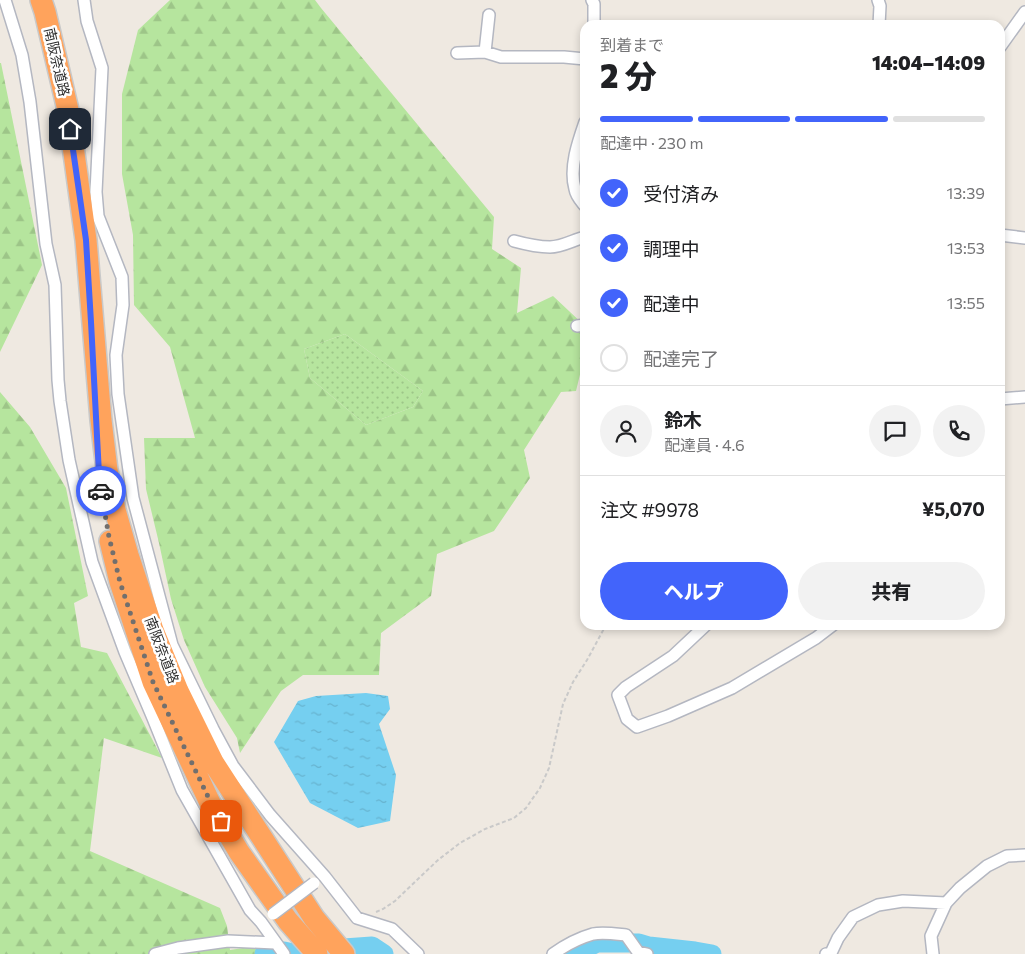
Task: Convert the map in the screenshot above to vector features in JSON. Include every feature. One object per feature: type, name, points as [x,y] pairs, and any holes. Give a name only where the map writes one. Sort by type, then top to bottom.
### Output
[{"type":"highway","name":"南阪奈道路","points":[[41,0],[68,110],[86,240],[99,474],[102,503],[120,582],[153,682],[212,805],[280,918],[317,954]]},
{"type":"highway","name":"南阪奈道路","points":[[90,303],[107,470],[115,510],[150,621],[178,691],[213,762],[314,918],[344,954]]},
{"type":"highway","points":[[281,867],[359,954]]},
{"type":"highway","points":[[280,918],[309,954]]},
{"type":"street","points":[[6,0],[22,55],[30,102],[45,235],[55,285],[60,401],[69,460],[92,562],[125,652],[182,790],[250,910],[262,922],[284,954]]},
{"type":"street","points":[[84,0],[87,21],[102,68],[96,192],[98,216],[122,277],[123,305],[116,355],[118,394],[133,498],[172,645],[233,766],[270,815],[325,877],[357,918],[392,929],[418,954]]},
{"type":"street","points":[[592,0],[594,4],[594,20]]},
{"type":"street","points":[[878,0],[880,6],[879,20]]},
{"type":"street","points":[[1005,40],[1025,12]]},
{"type":"street","points":[[485,52],[489,15]]},
{"type":"street","points":[[457,53],[485,52],[501,57],[580,59]]},
{"type":"street","points":[[580,136],[574,155],[574,178],[575,189],[580,200]]},
{"type":"street","points":[[1005,235],[1025,238]]},
{"type":"street","points":[[514,241],[550,247],[580,239]]},
{"type":"street","points":[[1005,399],[1025,397]]},
{"type":"street","points":[[701,630],[673,656],[626,687],[618,695],[628,719],[636,727],[668,716],[732,688],[826,630]]},
{"type":"street","points":[[933,954],[931,936],[946,903],[960,888],[987,866],[1007,856],[1025,855]]},
{"type":"street","points":[[262,922],[280,918],[314,883],[325,877]]},
{"type":"street","points":[[826,954],[831,953],[838,938],[853,917],[878,905],[903,901],[946,903]]},
{"type":"street","points":[[553,954],[559,949],[595,933],[626,935],[638,952],[647,954]]},
{"type":"street","points":[[155,954],[178,948],[228,941],[275,943]]},
{"type":"path","points":[[360,918],[383,909],[395,901],[438,860],[460,843],[485,829],[514,818],[526,808],[540,788],[549,768],[563,704],[573,682],[603,630]]},
{"type":"green space","points":[[170,0],[315,0],[494,217],[492,249],[521,268],[517,313],[553,296],[580,321],[580,375],[576,391],[561,392],[524,450],[530,478],[494,531],[437,554],[431,596],[381,633],[379,675],[303,675],[281,691],[240,753],[237,738],[205,687],[184,640],[171,599],[146,489],[144,438],[195,438],[170,347],[134,305],[133,235],[122,174],[122,94],[138,30]],"holes":[[[345,334],[423,391],[413,407],[366,425],[310,378],[304,349]]]},
{"type":"green space","points":[[0,63],[42,265],[0,352]]},
{"type":"green space","points":[[345,334],[423,391],[413,407],[366,425],[310,378],[304,349]]},
{"type":"green space","points":[[0,392],[30,427],[66,488],[88,596],[74,603],[81,647],[107,653],[162,758],[104,738],[90,851],[220,908],[227,926],[230,950],[268,944],[277,954],[0,954]]},
{"type":"water","points":[[366,693],[388,696],[390,709],[379,724],[396,775],[390,821],[358,828],[310,803],[274,742],[298,701],[316,696]]},
{"type":"waterway","points":[[575,954],[597,943],[639,943],[712,954]]},
{"type":"waterway","points":[[301,954],[330,949],[372,946],[384,954]]},
{"type":"waterway","points":[[264,954],[284,951],[298,954]]},
{"type":"way so far","points":[[101,491],[109,537],[120,582],[153,682],[221,821]]},
{"type":"route","points":[[70,129],[86,240],[101,491]]}]
